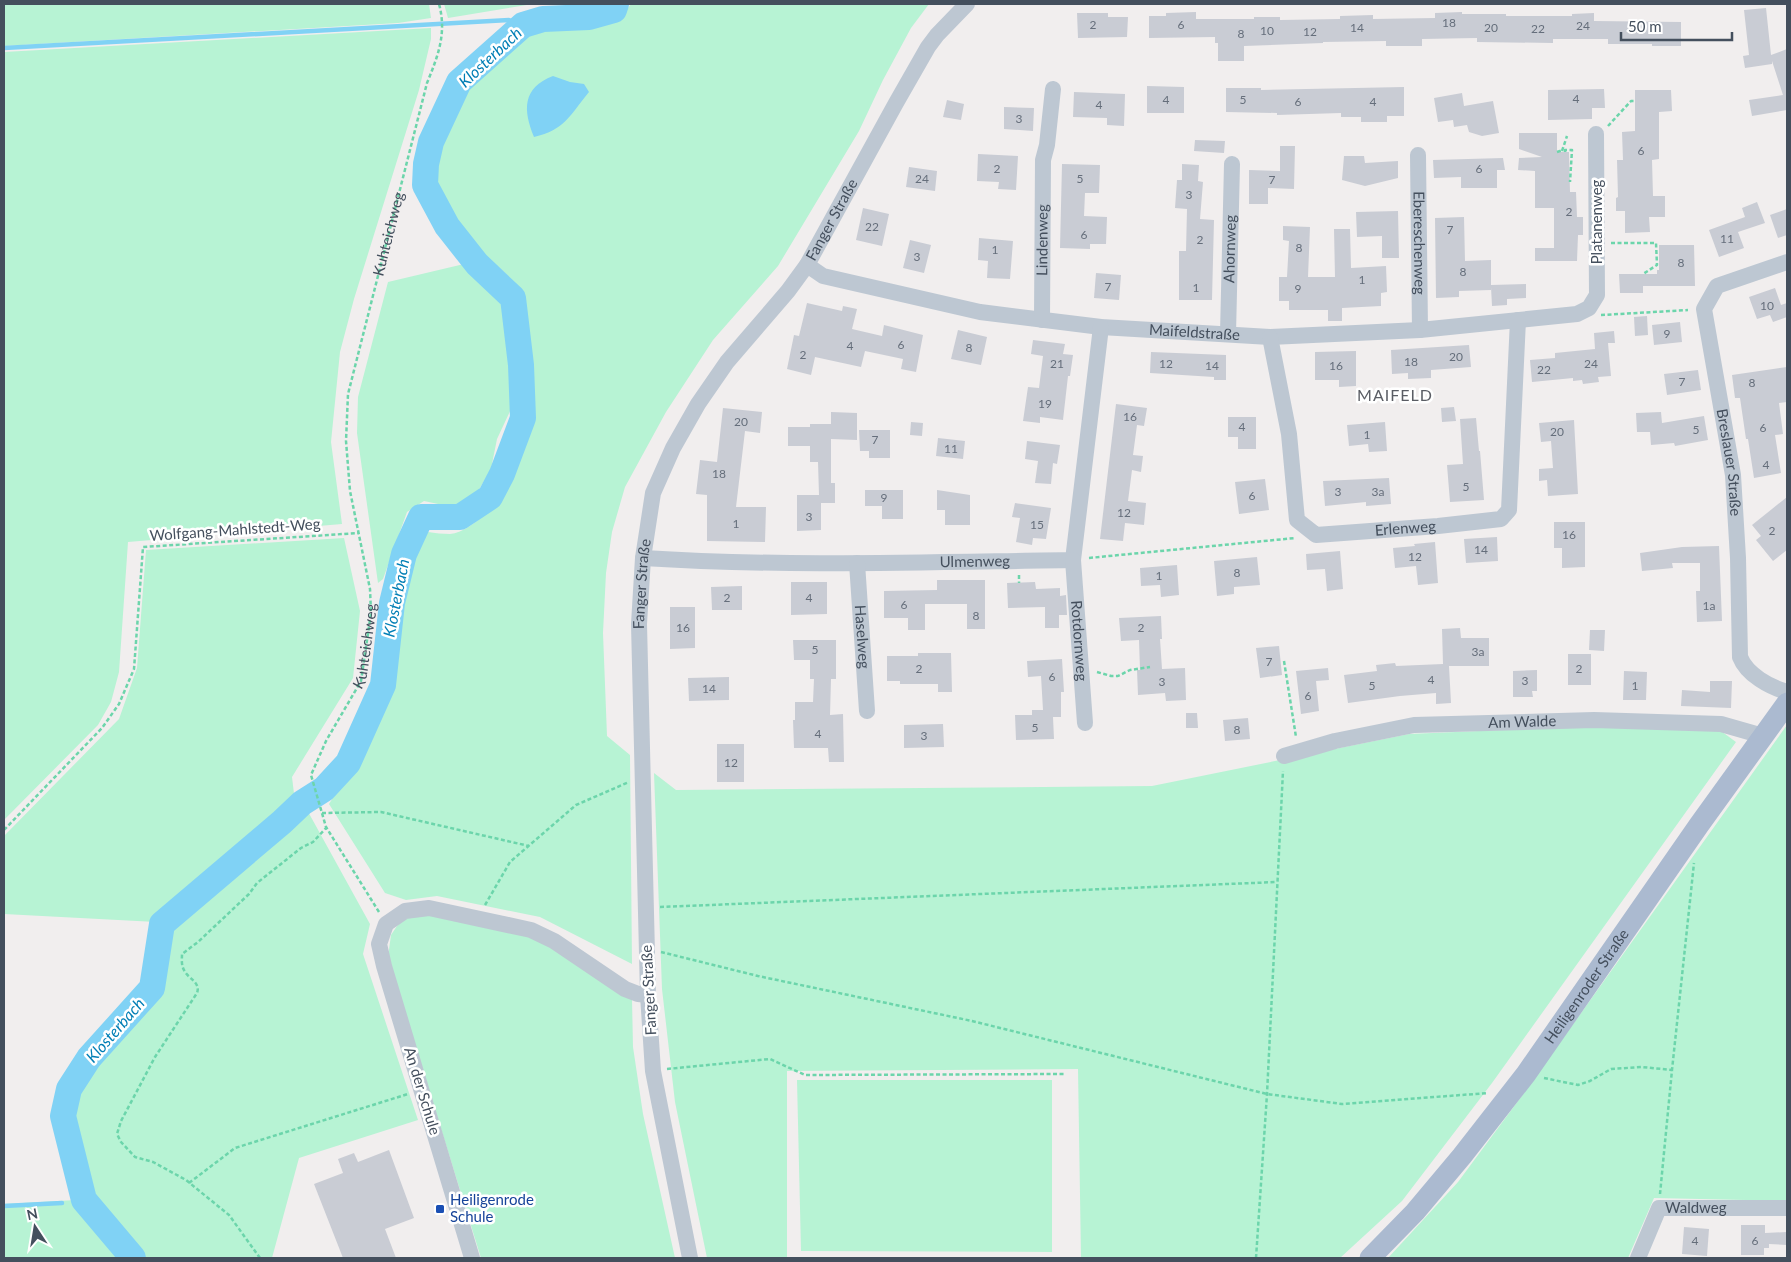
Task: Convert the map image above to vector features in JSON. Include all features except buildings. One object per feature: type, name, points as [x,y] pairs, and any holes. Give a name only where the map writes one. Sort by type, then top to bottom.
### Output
[{"type":"main road","name":"Heiligenroder Straße","points":[[1370,1258],[1415,1212],[1526,1074],[1787,703]]},
{"type":"street","name":"Fanger Straße","points":[[690,1258],[653,1071],[648,995],[638,624],[639,590],[653,494],[673,448],[698,404],[727,362],[788,291],[807,265],[928,47],[967,4]]},
{"type":"street","name":"Lindenweg","points":[[1042,320],[1043,160],[1048,145],[1053,89]]},
{"type":"street","name":"Platanenweg","points":[[1589,308],[1597,295],[1599,132]]},
{"type":"street","name":"Ebereschenweg","points":[[1418,155],[1420,330]]},
{"type":"street","name":"Ahornweg","points":[[1228,334],[1232,164]]},
{"type":"street","points":[[1704,309],[1717,286],[1787,262]]},
{"type":"street","name":"Maifeldstraße","points":[[807,265],[823,276],[971,310],[1101,327],[1270,337],[1420,330],[1577,314],[1589,308]]},
{"type":"street","name":"Breslauer Straße","points":[[1704,309],[1733,475],[1738,558],[1740,657],[1743,665],[1757,676],[1776,688],[1787,692]]},
{"type":"street","name":"Erlenweg","points":[[1316,536],[1501,519],[1510,510],[1518,320]]},
{"type":"street","points":[[1073,560],[1101,327]]},
{"type":"street","points":[[1270,337],[1289,434],[1297,520],[1316,536]]},
{"type":"street","name":"Ulmenweg","points":[[643,558],[707,562],[857,563],[1073,560]]},
{"type":"street","name":"Rotdornweg","points":[[1073,560],[1085,723]]},
{"type":"street","name":"Haselweg","points":[[857,563],[867,711]]},
{"type":"street","name":"Am Walde","points":[[1291,754],[1335,741],[1414,725],[1594,720],[1721,724],[1763,736]]},
{"type":"street","points":[[386,924],[405,911],[430,908],[531,930],[554,941],[625,989],[638,994],[648,995]]},
{"type":"street","name":"An der Schule","points":[[386,924],[379,944],[384,966],[472,1258]]},
{"type":"street","name":"Waldweg","points":[[1638,1258],[1659,1208],[1787,1208]]},
{"type":"path","name":"Kuhteichweg","points":[[386,924],[326,828],[311,776],[326,741],[361,682],[371,613],[370,589],[350,491],[346,441],[348,394],[427,83],[439,54],[442,15],[439,4]]},
{"type":"path","points":[[1599,132],[1631,102],[1635,101]]},
{"type":"path","points":[[1564,151],[1567,136]]},
{"type":"path","points":[[1557,152],[1572,150],[1570,182]]},
{"type":"path","points":[[1597,243],[1656,242],[1657,265],[1642,274]]},
{"type":"path","points":[[1589,308],[1602,315],[1704,309]]},
{"type":"path","name":"Wolfgang-Mahlstedt-Weg","points":[[4,830],[102,728],[119,704],[134,669],[143,548],[359,533]]},
{"type":"path","points":[[1073,560],[1316,536]]},
{"type":"path","points":[[1256,1258],[1267,1094],[1277,882],[1291,754],[1284,660]]},
{"type":"path","points":[[1081,668],[1118,676],[1130,670],[1150,666]]},
{"type":"path","points":[[478,917],[510,862],[528,846],[576,805],[643,776]]},
{"type":"path","points":[[322,813],[381,812],[528,846]]},
{"type":"path","points":[[260,1258],[229,1215],[189,1183],[153,1162],[135,1157],[121,1142],[117,1134],[121,1121],[155,1057],[199,988],[182,968],[182,954],[198,942],[257,883],[301,848],[313,842],[326,828]]},
{"type":"path","points":[[1659,1208],[1695,855]]},
{"type":"path","points":[[646,908],[1277,882]]},
{"type":"path","points":[[647,949],[758,976],[972,1021],[1267,1094],[1342,1104],[1496,1092],[1510,1093]]},
{"type":"path","points":[[653,1071],[770,1059],[805,1075],[1065,1074]]},
{"type":"path","points":[[1526,1074],[1578,1085],[1590,1081],[1611,1069],[1641,1067],[1672,1070]]},
{"type":"path","points":[[189,1183],[235,1148],[400,1096],[422,1091]]},
{"type":"green space","points":[[4,4],[429,4],[431,18],[398,23],[4,46]]},
{"type":"green space","points":[[444,4],[533,4],[448,18]]},
{"type":"green space","points":[[631,4],[929,4],[911,28],[883,80],[859,131],[778,266],[713,340],[666,412],[625,487],[612,532],[606,573],[603,633],[607,736],[630,755],[632,964],[540,917],[437,896],[406,900],[385,893],[329,804],[359,757],[383,700],[397,651],[399,612],[404,588],[422,542],[428,532],[450,534],[458,532],[476,522],[485,514],[500,497],[510,481],[516,451],[527,432],[529,424],[529,379],[518,295],[509,276],[480,251],[462,232],[440,201],[431,177],[430,166],[441,130],[455,99],[465,83],[491,58],[516,40],[547,24],[558,22],[592,22],[614,18],[623,13]]},
{"type":"green space","points":[[431,28],[431,39],[419,90],[354,299],[340,352],[331,442],[342,524],[128,542],[119,672],[111,702],[98,725],[4,820],[4,52]]},
{"type":"green space","points":[[464,264],[502,305],[511,359],[511,409],[497,439],[491,469],[477,493],[457,508],[424,501],[407,512],[383,579],[378,583],[357,433],[358,397],[388,282]]},
{"type":"green space","points":[[344,538],[360,611],[353,678],[292,777],[295,802],[156,922],[4,914],[4,836],[119,719],[137,668],[146,550]]},
{"type":"green space","points":[[1787,725],[1787,1201],[1654,1198],[1628,1258],[1388,1258],[1458,1182]]},
{"type":"green space","points":[[1596,726],[1721,731],[1736,742],[1492,1083],[1402,1201],[1340,1258],[1081,1258],[1078,1069],[787,1071],[787,1258],[707,1258],[675,1102],[662,989],[654,773],[676,790],[1152,786],[1409,734]]},
{"type":"green space","points":[[306,808],[370,924],[363,954],[418,1120],[299,1158],[272,1258],[142,1258],[97,1207],[70,1129],[69,1111],[78,1084],[107,1042],[157,987],[164,927]]},
{"type":"green space","points":[[425,914],[532,937],[632,999],[633,1047],[643,1114],[675,1258],[481,1258],[388,957],[391,935],[397,926],[409,915]]},
{"type":"green space","points":[[797,1080],[1052,1080],[1052,1252],[801,1251]]},
{"type":"green space","points":[[76,1200],[91,1226],[128,1258],[4,1258],[4,1204]]},
{"type":"water","points":[[553,76],[570,82],[584,84],[589,92],[560,126],[534,137],[527,109],[530,93],[543,81]]},
{"type":"waterway","name":"Klosterbach","points":[[133,1258],[84,1200],[63,1116],[69,1089],[89,1058],[152,988],[162,924],[302,803],[324,789],[348,763],[383,685],[392,603],[404,554],[421,517],[460,517],[490,497],[502,474],[523,418],[521,365],[513,298],[477,264],[447,226],[425,185],[426,164],[431,142],[459,82],[523,25],[543,19],[589,17],[614,10],[616,4]]},
{"type":"waterway","points":[[4,48],[509,20],[523,25]]},
{"type":"waterway","name":"Klosterbach","points":[[79,1202],[84,1200]]},
{"type":"waterway","points":[[4,1206],[62,1203]]},
{"type":"place","name":"Heiligenrode Schule","points":[[440,1209]]},
{"type":"district","name":"MAIFELD","points":[[1395,395]]}]
